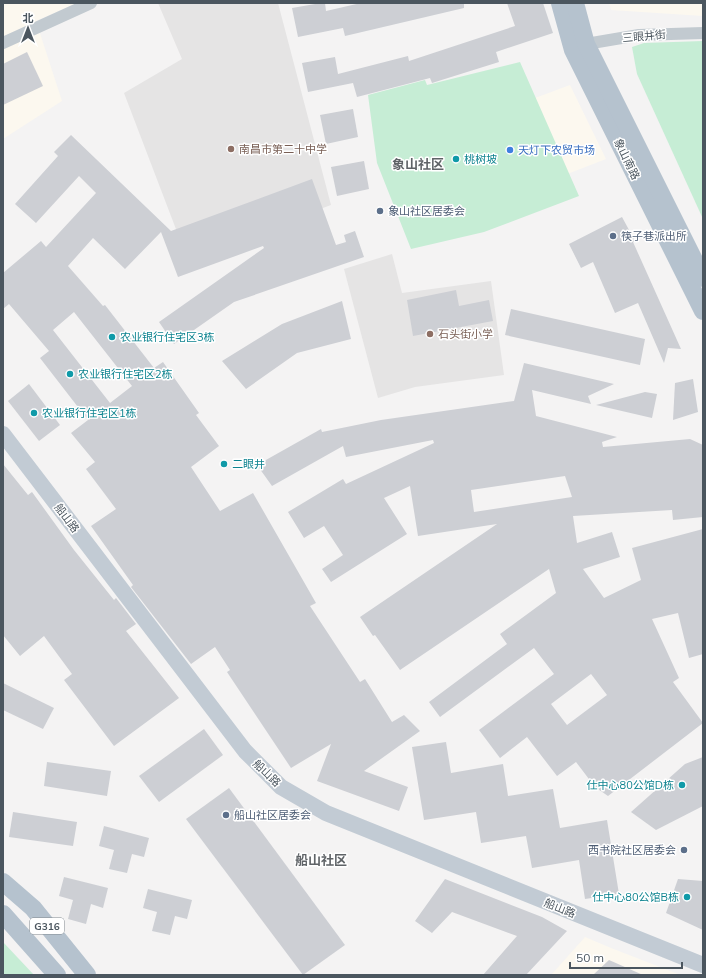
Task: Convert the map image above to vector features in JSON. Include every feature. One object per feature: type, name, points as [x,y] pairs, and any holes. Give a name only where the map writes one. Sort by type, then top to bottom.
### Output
[{"type":"main road","name":"象山南路","points":[[560,3],[573,50],[703,311]]},
{"type":"main road","name":"象山南路","points":[[575,3],[586,44],[703,278]]},
{"type":"main road","name":"G316","points":[[3,882],[33,908],[87,975]]},
{"type":"main road","name":"G316","points":[[3,914],[57,975]]},
{"type":"street","points":[[3,43],[91,3]]},
{"type":"street","name":"三眼井街","points":[[586,44],[639,35],[703,33]]},
{"type":"street","name":"船山路","points":[[3,434],[245,751],[281,787],[326,813],[703,966]]},
{"type":"shaded area","points":[[3,3],[77,3],[36,21],[62,101],[3,139]]},
{"type":"shaded area","name":"南昌市第二十中学","points":[[158,3],[278,3],[331,205],[187,258],[124,93],[182,59]]},
{"type":"shaded area","points":[[609,3],[703,3],[703,16],[611,10]]},
{"type":"shaded area","name":"天灯下农贸市场","points":[[570,85],[606,159],[441,223],[416,142]]},
{"type":"shaded area","name":"石头街小学","points":[[392,254],[402,293],[491,281],[504,375],[415,387],[378,398],[344,269]]},
{"type":"shaded area","points":[[585,937],[611,948],[678,974],[551,975]]},
{"type":"green space","points":[[703,41],[703,219],[637,74],[632,47],[644,43]]},
{"type":"green space","points":[[520,62],[579,196],[484,232],[411,249],[377,163],[368,95],[425,80],[427,85]]},
{"type":"green space","points":[[3,942],[34,975],[3,975]]},
{"type":"building","points":[[325,3],[326,11],[361,3],[464,3],[464,8],[345,36],[343,28],[298,37],[292,8]]},
{"type":"building","points":[[507,3],[543,3],[553,33],[496,52],[499,62],[432,83],[430,78],[357,97],[353,83],[308,92],[302,63],[335,57],[338,74],[408,56],[409,61],[515,26]]},
{"type":"building","points":[[27,52],[43,86],[3,105],[3,64]]},
{"type":"building","points":[[353,109],[358,137],[326,144],[320,115]]},
{"type":"building","points":[[71,135],[171,231],[312,179],[336,245],[346,242],[344,235],[355,231],[364,257],[234,302],[174,344],[159,322],[264,248],[263,246],[178,277],[161,232],[125,269],[93,238],[68,266],[103,306],[105,305],[154,368],[163,362],[199,413],[196,415],[219,446],[191,467],[220,511],[253,493],[316,603],[310,606],[360,682],[365,679],[392,722],[404,715],[420,731],[364,771],[408,787],[399,811],[317,781],[331,744],[291,768],[227,672],[230,670],[215,647],[191,664],[131,587],[133,585],[91,526],[116,509],[86,469],[95,462],[71,433],[88,420],[40,358],[49,351],[9,304],[3,309],[3,273],[41,241],[46,247],[96,193],[79,176],[36,223],[15,204],[58,156],[54,152]],"holes":[[[74,312],[132,386],[110,403],[53,330]]]},
{"type":"building","points":[[364,161],[369,189],[337,196],[331,167]]},
{"type":"building","points":[[622,217],[635,241],[633,242],[681,349],[668,348],[664,363],[638,303],[615,313],[593,262],[581,268],[569,244]]},
{"type":"building","points":[[456,290],[459,306],[489,300],[493,321],[413,336],[407,300]]},
{"type":"building","points":[[342,301],[351,339],[297,353],[246,389],[222,361],[282,324]]},
{"type":"building","points":[[511,309],[645,339],[640,365],[505,335]]},
{"type":"building","points":[[524,363],[614,384],[588,396],[591,404],[532,390],[536,416],[617,437],[602,442],[603,447],[690,439],[703,445],[703,517],[673,520],[672,510],[573,516],[577,543],[612,532],[620,557],[583,569],[604,598],[641,580],[632,548],[703,529],[703,654],[689,658],[678,613],[652,619],[679,678],[673,682],[703,723],[608,796],[595,787],[576,762],[557,776],[527,737],[500,758],[479,730],[554,674],[534,648],[440,717],[429,702],[507,644],[500,634],[556,593],[549,569],[400,670],[360,617],[497,524],[418,536],[410,486],[384,498],[407,534],[331,582],[322,569],[343,555],[324,526],[304,538],[288,512],[343,479],[346,484],[434,443],[433,440],[346,457],[343,446],[272,486],[257,465],[321,429],[322,432],[381,420],[514,401]],"holes":[[[565,476],[572,497],[474,512],[471,490]],[[591,674],[607,695],[567,725],[551,704]]]},
{"type":"building","points":[[693,379],[698,412],[673,420],[675,383]]},
{"type":"building","name":"农业银行住宅区1栋","points":[[29,384],[60,425],[39,441],[8,401]]},
{"type":"building","points":[[645,392],[657,394],[652,418],[596,405]]},
{"type":"building","points":[[3,464],[28,495],[32,492],[74,550],[114,600],[116,598],[136,624],[126,631],[179,698],[114,746],[64,680],[72,674],[44,636],[20,656],[3,635]]},
{"type":"building","points":[[3,683],[54,708],[43,729],[3,710]]},
{"type":"building","points":[[204,729],[223,755],[159,802],[139,776]]},
{"type":"building","points":[[446,742],[451,773],[503,764],[508,796],[553,789],[560,828],[607,820],[619,894],[585,899],[579,860],[532,868],[526,836],[481,843],[476,812],[424,820],[412,747]]},
{"type":"building","name":"仕中心80公馆D栋","points":[[703,757],[703,806],[656,830],[631,812],[685,764]]},
{"type":"building","points":[[47,762],[111,771],[107,796],[44,786]]},
{"type":"building","points":[[229,788],[345,945],[303,975],[186,819]]},
{"type":"building","points":[[13,812],[77,822],[73,846],[9,837]]},
{"type":"building","points":[[104,826],[149,838],[144,857],[132,854],[127,873],[109,869],[114,850],[99,846]]},
{"type":"building","points":[[64,877],[108,888],[103,908],[91,904],[86,924],[68,919],[73,900],[59,896]]},
{"type":"building","points":[[445,879],[542,917],[567,931],[526,975],[483,975],[517,936],[452,912],[432,933],[415,921]]},
{"type":"building","name":"仕中心80公馆B栋","points":[[678,879],[703,881],[703,930],[666,913]]},
{"type":"building","points":[[148,889],[192,900],[187,919],[175,916],[170,935],[152,931],[157,912],[143,908]]},
{"type":"building","points":[[609,960],[643,975],[593,975]]},
{"type":"place","name":"南昌市第二十中学","points":[[231,149]]},
{"type":"place","name":"天灯下农贸市场","points":[[510,150]]},
{"type":"place","name":"桃树坡","points":[[456,159]]},
{"type":"place","name":"象山社区居委会","points":[[380,211]]},
{"type":"place","name":"筷子巷派出所","points":[[613,236]]},
{"type":"place","name":"石头街小学","points":[[430,334]]},
{"type":"place","name":"农业银行住宅区3栋","points":[[112,337]]},
{"type":"place","name":"农业银行住宅区2栋","points":[[70,374]]},
{"type":"place","name":"农业银行住宅区1栋","points":[[34,413]]},
{"type":"place","name":"二眼井","points":[[224,464]]},
{"type":"place","name":"仕中心80公馆D栋","points":[[682,785]]},
{"type":"place","name":"船山社区居委会","points":[[226,815]]},
{"type":"place","name":"西书院社区居委会","points":[[684,850]]},
{"type":"place","name":"仕中心80公馆B栋","points":[[687,897]]},
{"type":"district","name":"象山社区","points":[[418,164]]},
{"type":"district","name":"船山社区","points":[[321,860]]}]
